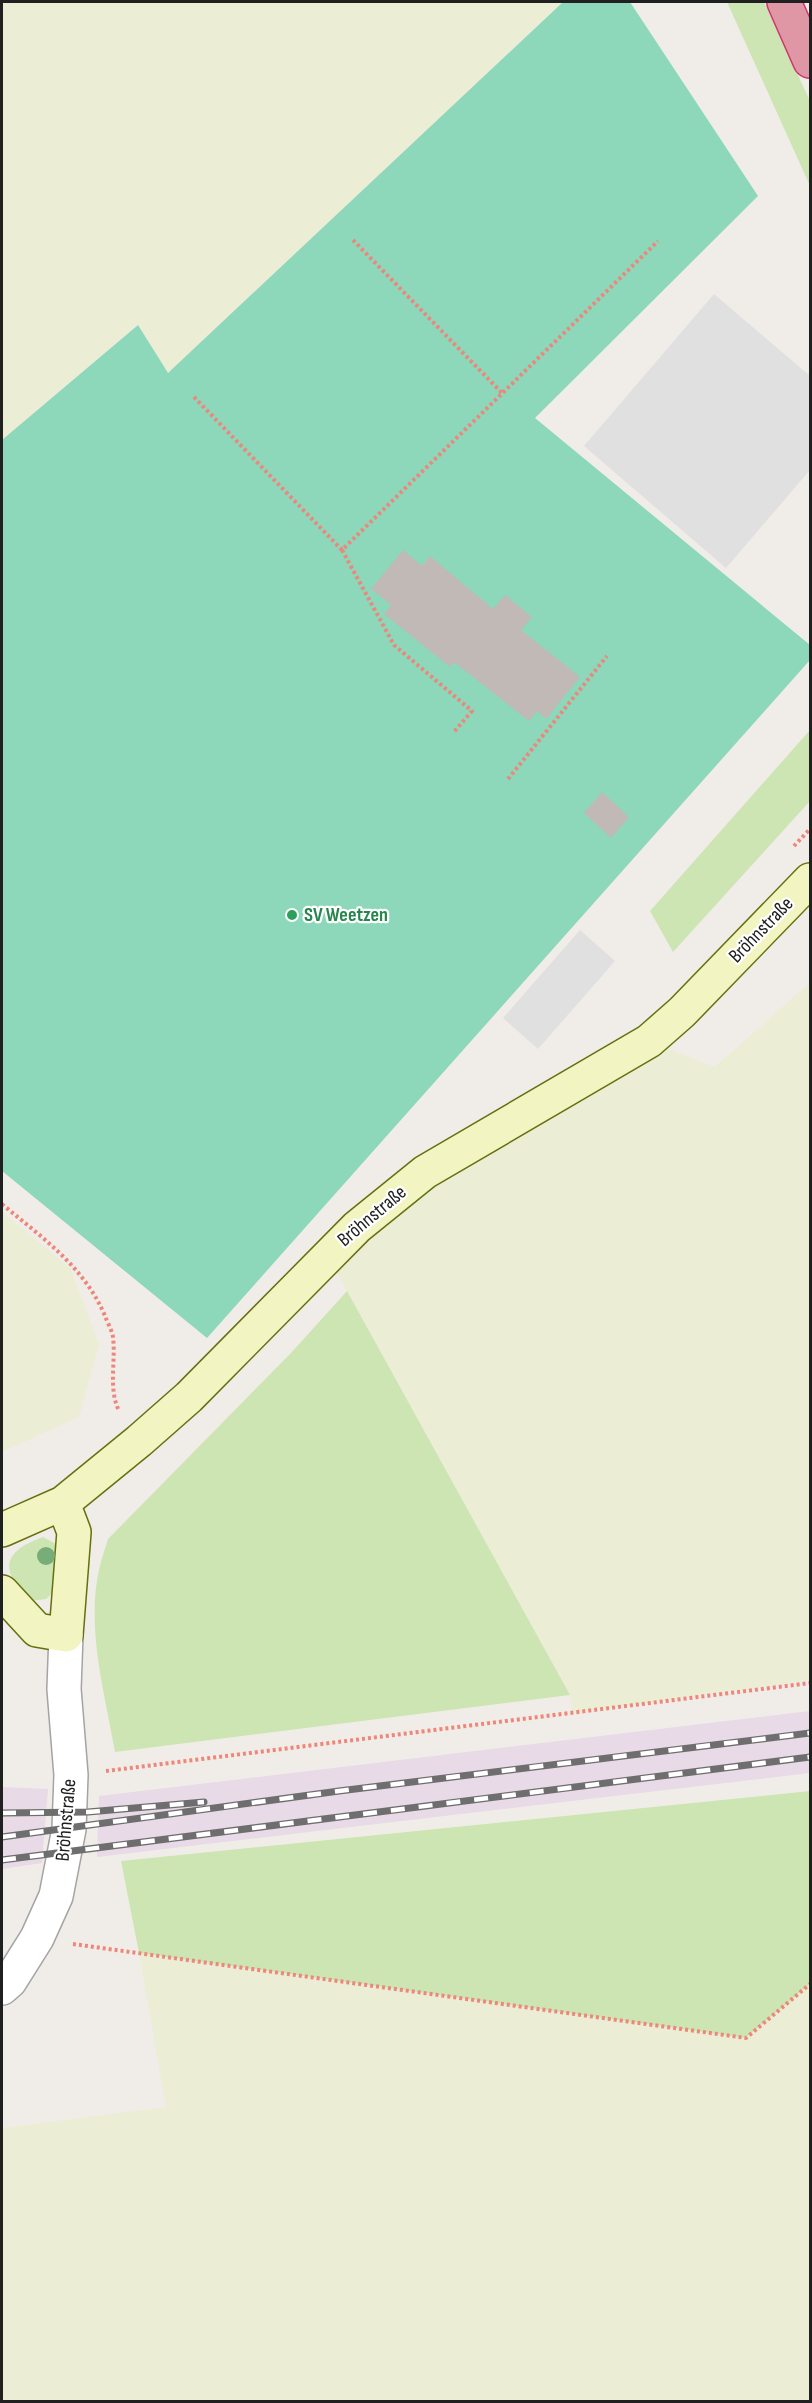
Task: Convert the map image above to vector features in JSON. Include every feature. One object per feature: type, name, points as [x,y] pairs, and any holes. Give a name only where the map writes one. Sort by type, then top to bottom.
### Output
[{"type":"highway","points":[[784,2],[810,61]]},
{"type":"street","name":"Bröhnstraße","points":[[2,1988],[10,1981],[37,1938],[56,1896],[69,1829],[71,1775],[64,1689],[74,1532],[63,1503],[189,1397],[357,1227],[425,1172],[649,1041],[682,1012],[810,880]]},
{"type":"street","points":[[2,1530],[63,1503]]},
{"type":"street","points":[[2,1592],[37,1630],[66,1635]]},
{"type":"path","points":[[352,240],[502,393]]},
{"type":"path","points":[[342,550],[658,241]]},
{"type":"path","points":[[194,397],[342,550],[394,645],[472,711],[453,733]]},
{"type":"path","points":[[508,778],[607,656]]},
{"type":"path","points":[[2,1204],[68,1259],[99,1304],[113,1336],[115,1403],[126,1425],[139,1441]]},
{"type":"path","points":[[71,1775],[810,1683]]},
{"type":"path","points":[[37,1938],[746,2038],[810,1984]]},
{"type":"shaded area","points":[[714,294],[810,376],[810,470],[726,568],[584,446]]},
{"type":"shaded area","points":[[580,930],[615,961],[538,1049],[503,1018]]},
{"type":"shaded area","points":[[810,1711],[810,1773],[97,1857],[99,1796]]},
{"type":"shaded area","points":[[2,1787],[48,1789],[42,1863],[2,1869]]},
{"type":"green space","points":[[2,2],[563,2],[168,374],[137,325],[2,440]]},
{"type":"green space","name":"SV Weetzen","points":[[563,2],[630,2],[758,196],[535,418],[810,645],[810,660],[207,1338],[2,1171],[2,440],[138,325],[168,373]]},
{"type":"green space","points":[[727,2],[764,2],[810,101],[810,186]]},
{"type":"green space","points":[[810,730],[810,801],[673,952],[650,911]]},
{"type":"green space","points":[[810,982],[810,1680],[573,1713],[570,1695],[327,1255],[649,1041],[715,1067]]},
{"type":"green space","points":[[2,1212],[70,1268],[99,1344],[79,1417],[2,1452]]},
{"type":"green space","points":[[347,1291],[570,1695],[115,1752],[98,1661],[95,1615],[99,1570],[108,1539],[291,1353]]},
{"type":"green space","points":[[43,1537],[56,1544],[59,1550],[56,1590],[46,1599],[30,1601],[13,1580],[10,1563],[19,1549]]},
{"type":"green space","points":[[810,1791],[810,1984],[746,2038],[139,1953],[121,1861]]},
{"type":"green space","points":[[139,1953],[746,2038],[810,1984],[810,2401],[2,2401],[2,2128],[166,2107]]},
{"type":"building","points":[[403,550],[422,566],[430,556],[493,609],[505,595],[532,617],[521,630],[580,677],[546,719],[537,711],[529,721],[454,662],[450,667],[384,614],[391,605],[371,589]]},
{"type":"building","points":[[602,792],[629,817],[611,838],[584,813]]},
{"type":"railway","points":[[2,1837],[339,1791],[810,1733]]},
{"type":"railway","points":[[2,1860],[810,1757]]},
{"type":"railway","points":[[2,1813],[88,1812],[204,1802]]},
{"type":"place","name":"SV Weetzen","points":[[292,915]]}]
